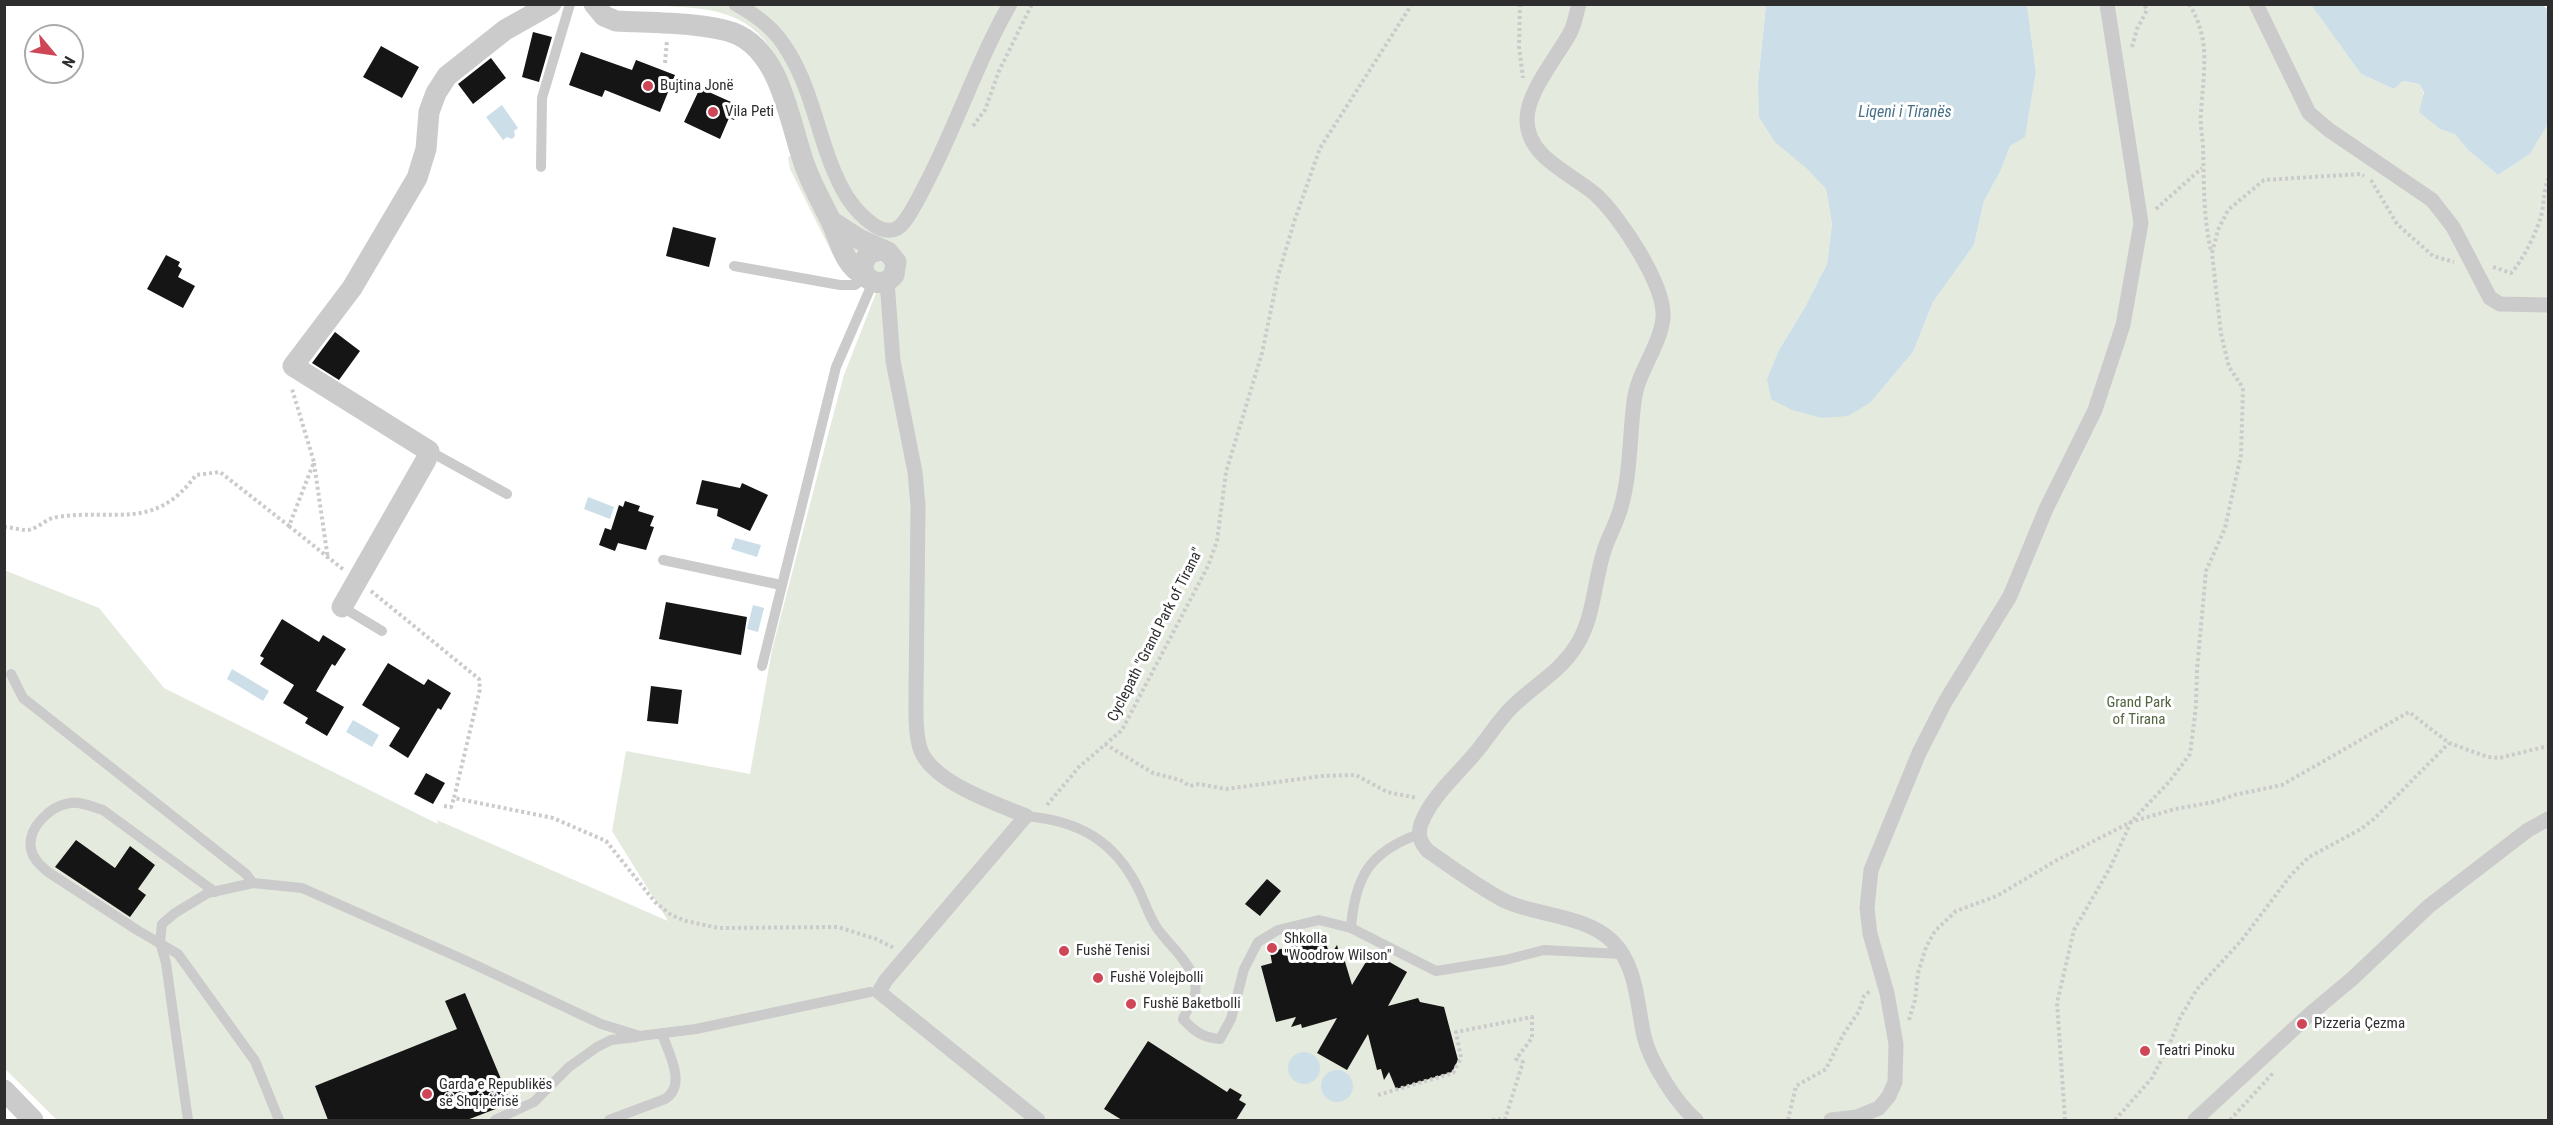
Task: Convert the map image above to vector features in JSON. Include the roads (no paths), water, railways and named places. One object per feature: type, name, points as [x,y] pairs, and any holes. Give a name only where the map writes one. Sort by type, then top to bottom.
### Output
[{"type":"street","points":[[342,607],[429,451],[293,366],[352,288],[417,178],[426,149],[429,112],[436,93],[447,76],[509,21],[551,4]]},
{"type":"street","points":[[594,4],[604,16],[616,21],[718,29],[746,38],[776,73],[814,192],[831,221],[845,258],[855,270],[873,279],[894,275],[896,262],[888,252],[831,221]]},
{"type":"street","points":[[736,4],[760,18],[772,29],[790,54],[847,196],[872,224],[882,229],[892,230],[900,227],[906,221],[921,194],[964,104],[982,58],[1010,4]]},
{"type":"street","points":[[1579,4],[1572,30],[1530,100],[1526,120],[1530,139],[1543,156],[1596,195],[1613,216],[1656,281],[1663,316],[1634,398],[1624,500],[1604,551],[1588,616],[1578,643],[1559,667],[1512,707],[1441,793],[1421,824],[1419,834],[1421,842],[1428,851],[1506,901],[1540,913],[1577,922],[1599,932],[1613,942],[1630,973],[1639,1002],[1644,1038],[1658,1068],[1683,1109],[1696,1120]]},
{"type":"street","points":[[1831,1120],[1857,1117],[1879,1108],[1889,1096],[1896,1082],[1896,1044],[1883,978],[1869,925],[1868,900],[1871,870],[1919,753],[1945,702],[2010,596],[2046,509],[2095,410],[2123,325],[2141,223],[2107,4]]},
{"type":"street","points":[[2256,4],[2309,113],[2329,130],[2432,200],[2453,226],[2490,298],[2500,304],[2548,305]]},
{"type":"street","points":[[881,250],[875,250],[865,258],[862,265],[873,279],[894,361],[915,472],[918,506],[916,696],[921,751],[940,774],[964,788],[1031,817],[875,992],[1038,1120]]},
{"type":"street","points":[[2195,1120],[2310,1014],[2353,978],[2429,906],[2528,830],[2548,819]]},
{"type":"street","points":[[4,1090],[33,1120]]},
{"type":"lane","points":[[541,167],[542,98],[570,4]]},
{"type":"lane","points":[[734,266],[840,285],[855,285],[873,279]]},
{"type":"lane","points":[[762,666],[836,367],[873,279]]},
{"type":"lane","points":[[429,451],[507,494]]},
{"type":"lane","points":[[663,560],[781,585]]},
{"type":"lane","points":[[342,607],[382,631]]},
{"type":"lane","points":[[11,674],[23,698],[246,874],[253,883]]},
{"type":"lane","points":[[215,892],[102,810],[72,802],[59,807],[38,824],[32,836],[32,851],[38,862],[48,872],[136,930],[178,954],[255,1061],[279,1120]]},
{"type":"lane","points":[[1031,817],[1070,824],[1091,833],[1120,861],[1140,891],[1156,927],[1185,962],[1194,981],[1195,995],[1183,1019],[1194,1030],[1208,1038],[1220,1039],[1226,1028],[1244,969],[1258,942],[1278,930],[1319,920],[1351,928],[1436,971],[1506,960],[1544,950],[1621,954]]},
{"type":"lane","points":[[1351,928],[1358,892],[1370,863],[1399,843],[1419,834]]},
{"type":"lane","points":[[188,1120],[166,963],[159,942],[162,924],[175,913],[208,893],[253,883],[302,888],[601,1024],[640,1036]]},
{"type":"lane","points":[[495,1120],[534,1102],[569,1066],[611,1040],[705,1028],[875,992]]},
{"type":"lane","points":[[609,1120],[665,1100],[673,1094],[677,1086],[676,1076],[662,1034]]},
{"type":"water","name":"Liqeni i Tiranës","points":[[1766,5],[2027,5],[2036,72],[2025,137],[2010,146],[2001,170],[1984,201],[1974,245],[1933,302],[1913,352],[1871,402],[1848,416],[1822,418],[1792,410],[1771,399],[1767,378],[1779,350],[1827,264],[1832,224],[1826,189],[1805,167],[1775,142],[1759,117],[1758,82]]},
{"type":"water","points":[[2311,5],[2543,5],[2548,10],[2548,124],[2530,154],[2498,175],[2468,150],[2455,134],[2440,129],[2419,112],[2424,93],[2419,84],[2403,81],[2394,89],[2361,74]]},
{"type":"water","points":[[502,105],[518,128],[514,131],[515,136],[512,139],[507,137],[503,140],[486,117]]},
{"type":"water","points":[[588,497],[614,507],[610,519],[584,509]]},
{"type":"water","points":[[735,538],[761,545],[757,557],[731,549]]},
{"type":"water","points":[[753,605],[764,608],[758,632],[747,629]]},
{"type":"water","points":[[232,669],[269,691],[263,701],[227,679]]},
{"type":"water","points":[[353,720],[379,735],[372,747],[346,732]]},
{"type":"water","points":[[1304,1052],[1315,1057],[1320,1068],[1315,1079],[1304,1084],[1293,1079],[1288,1068],[1293,1057]]},
{"type":"water","points":[[1337,1070],[1348,1075],[1353,1086],[1348,1097],[1337,1102],[1326,1097],[1321,1086],[1326,1075]]},
{"type":"place","name":"Bujtina Jonë","points":[[648,86]]},
{"type":"place","name":"Vila Peti","points":[[713,112]]},
{"type":"place","name":"Shkolla \"Woodrow Wilson\"","points":[[1272,948]]},
{"type":"place","name":"Fushë Tenisi","points":[[1064,951]]},
{"type":"place","name":"Fushë Volejbolli","points":[[1098,978]]},
{"type":"place","name":"Fushë Baketbolli","points":[[1131,1004]]},
{"type":"place","name":"Pizzeria Çezma","points":[[2302,1024]]},
{"type":"place","name":"Teatri Pinoku","points":[[2145,1051]]},
{"type":"place","name":"Garda e Republikës së Shqipërisë","points":[[427,1094]]},
{"type":"park label","name":"Grand Park of Tirana","points":[[2139,712]]}]
